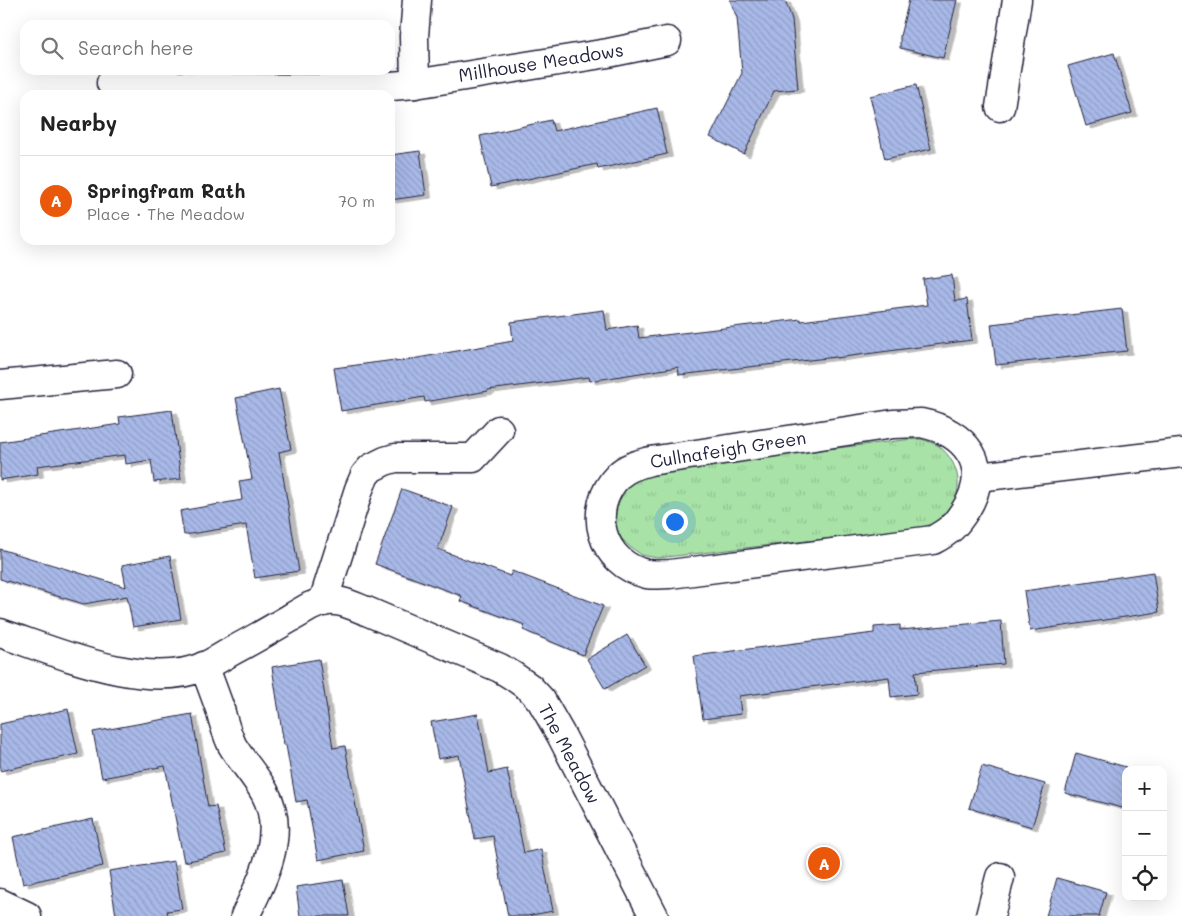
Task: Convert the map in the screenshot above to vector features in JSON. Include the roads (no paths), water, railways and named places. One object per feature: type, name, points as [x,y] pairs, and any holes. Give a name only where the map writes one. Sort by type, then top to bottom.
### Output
[{"type":"street","points":[[415,84],[414,36],[417,0]]},
{"type":"street","points":[[1000,108],[1018,0]]},
{"type":"street","name":"Millhouse Meadows","points":[[111,83],[232,88],[346,89],[415,84],[608,53],[668,41]]},
{"type":"street","points":[[0,385],[117,374]]},
{"type":"street","name":"Cullnafeigh Green","points":[[921,423],[932,425],[948,432],[963,444],[972,455],[978,477],[973,498],[958,522],[946,533],[932,540],[670,574],[649,574],[623,563],[606,544],[600,522],[601,504],[609,489],[619,475],[632,466],[650,461],[893,424],[921,423]]},
{"type":"street","points":[[0,632],[80,660],[129,672],[164,674],[184,672],[204,666],[311,606],[323,602],[359,489],[371,468],[395,458],[473,458],[499,430]]},
{"type":"street","points":[[978,477],[1182,453]]},
{"type":"street","name":"The Meadow","points":[[323,602],[339,602],[364,610],[500,668],[530,688],[541,700],[561,736],[654,916]]},
{"type":"street","points":[[204,666],[231,743],[265,793],[273,821],[274,830],[271,852],[266,870],[246,916]]},
{"type":"street","points":[[990,916],[1000,877]]},
{"type":"street","points":[[0,903],[27,916]]},
{"type":"place","name":"Springfram Rath","points":[[824,863]]}]
